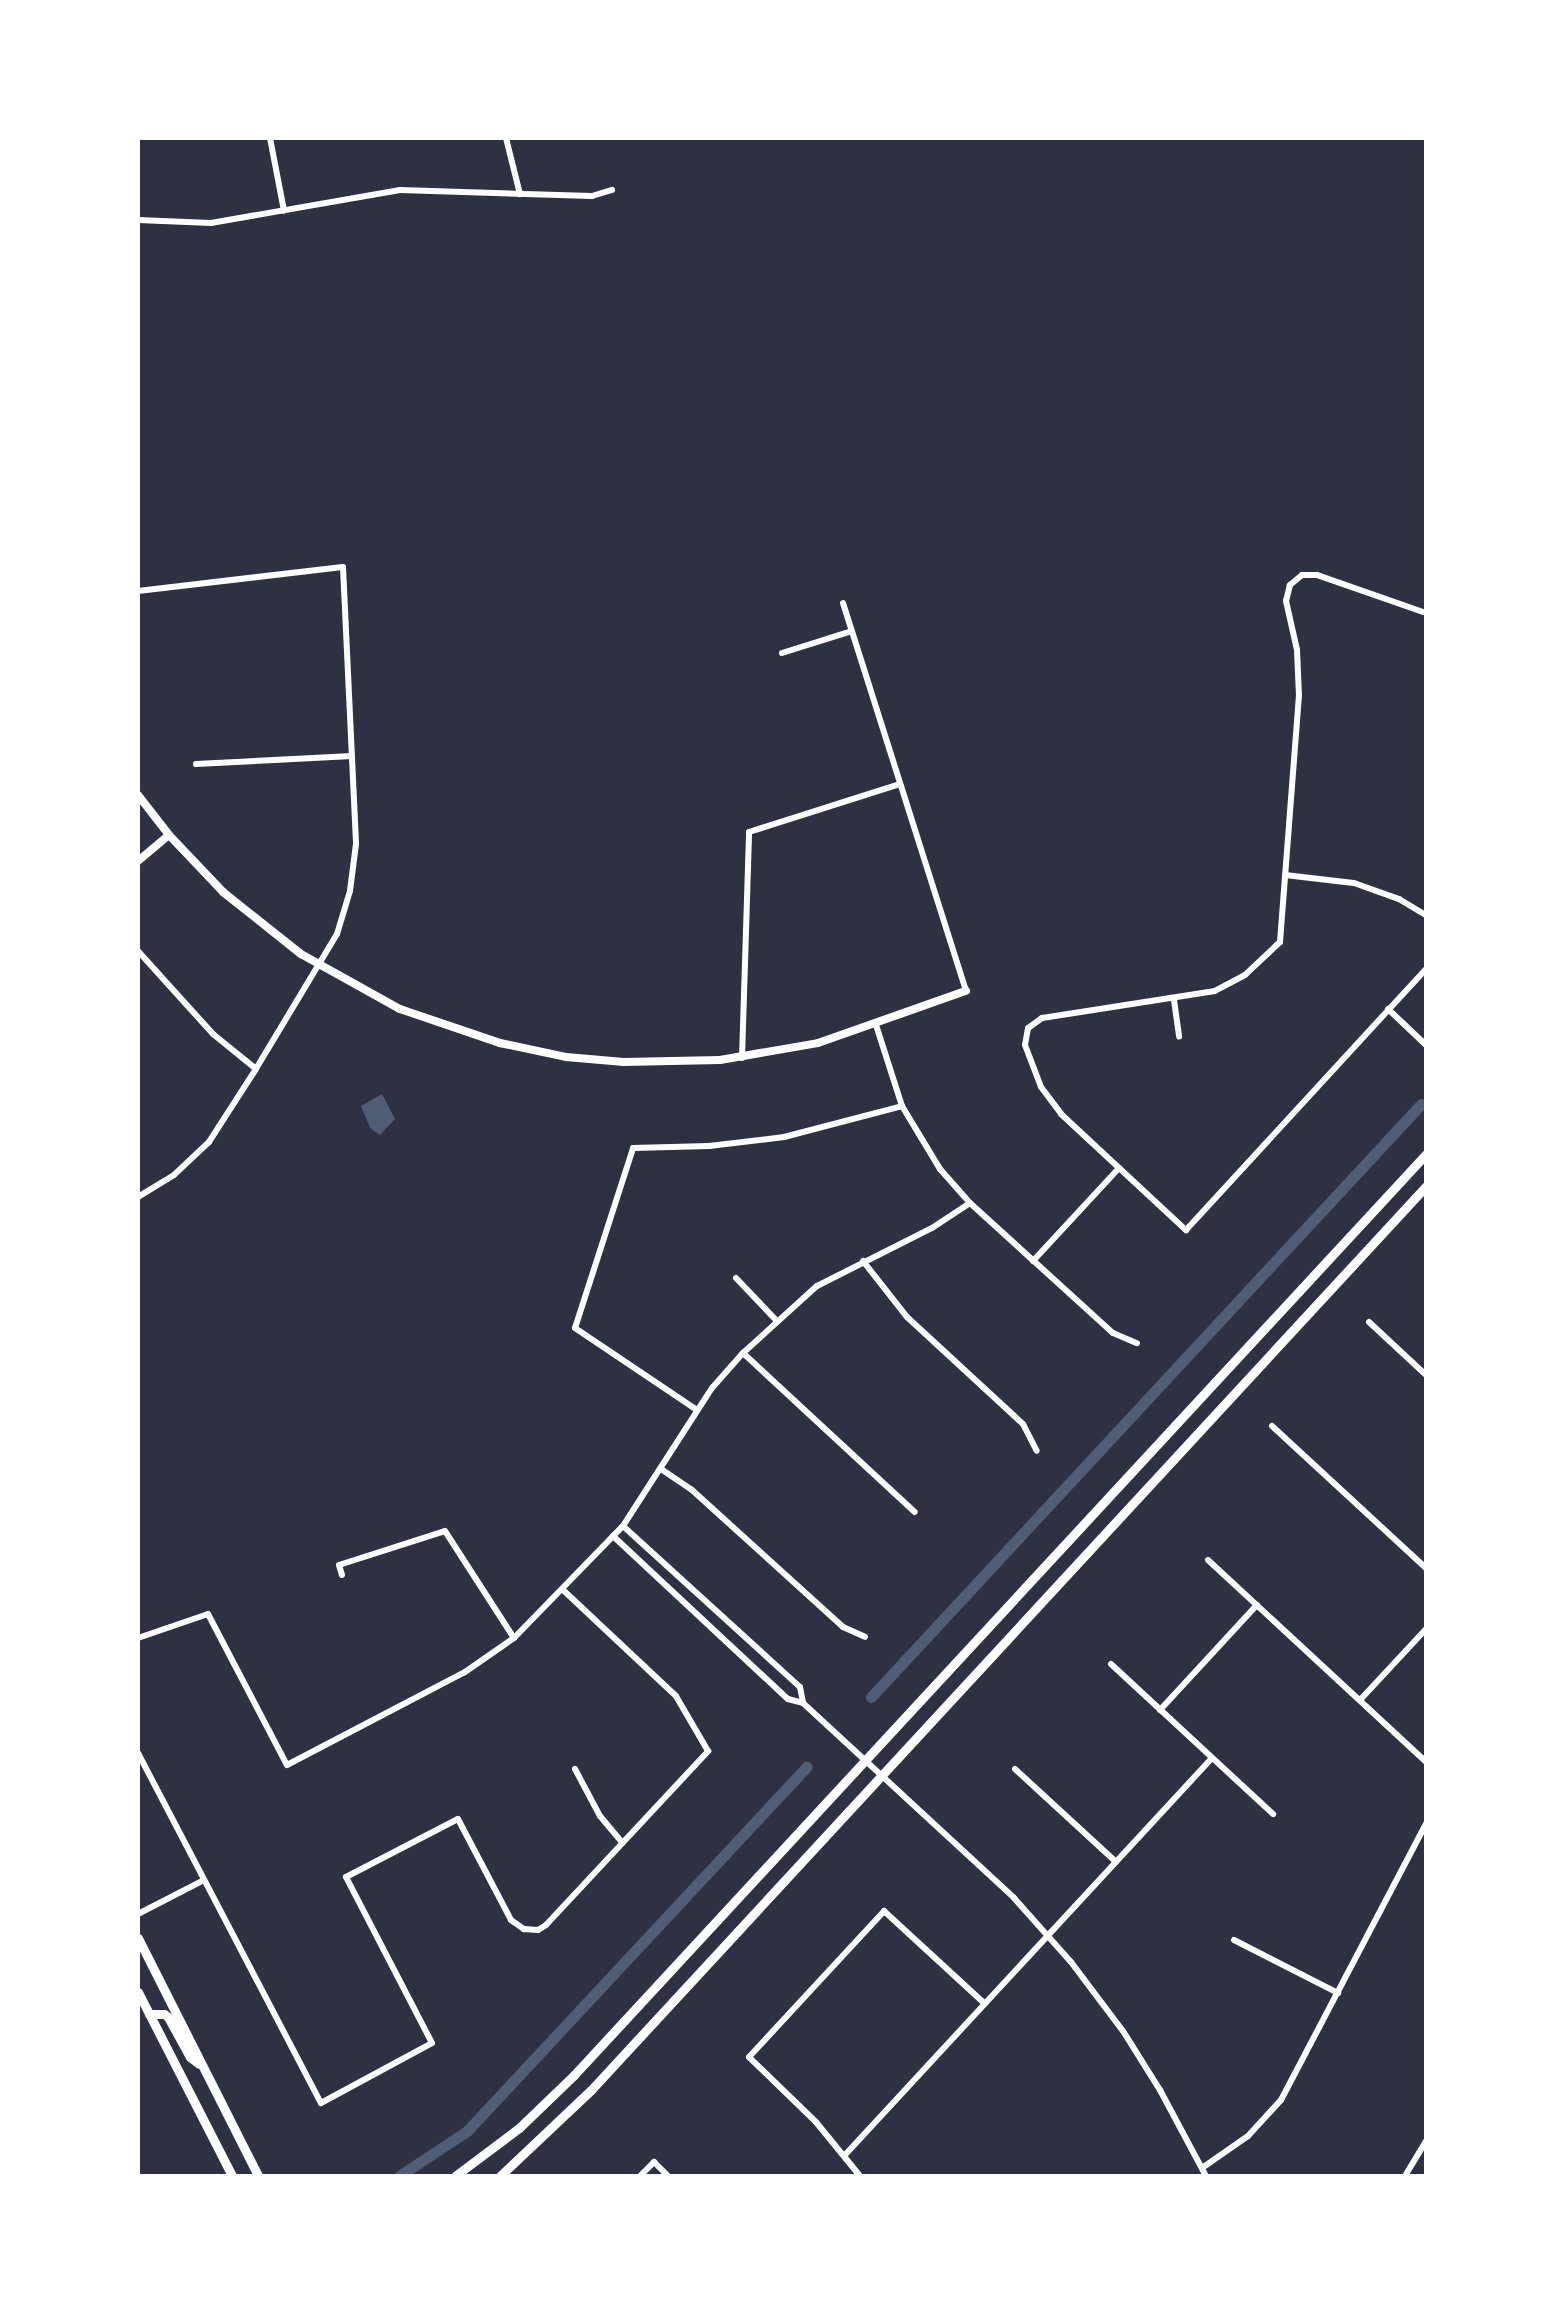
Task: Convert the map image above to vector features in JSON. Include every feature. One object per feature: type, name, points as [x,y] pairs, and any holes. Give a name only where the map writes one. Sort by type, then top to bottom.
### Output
[{"type":"main road","points":[[455,2176],[519,2128],[574,2075],[1426,1154]]},
{"type":"main road","points":[[500,2176],[591,2090],[1426,1186]]},
{"type":"main road","points":[[138,1938],[258,2176]]},
{"type":"main road","points":[[138,1992],[232,2176]]},
{"type":"main road","points":[[149,2014],[168,2017],[190,2057],[202,2065]]},
{"type":"street","points":[[270,138],[284,211]]},
{"type":"street","points":[[506,138],[520,194]]},
{"type":"street","points":[[138,220],[187,225],[400,190],[592,196],[612,190]]},
{"type":"street","points":[[138,591],[343,567],[356,844],[352,880],[337,934],[256,1069],[209,1142],[174,1175],[138,1197]]},
{"type":"street","points":[[1426,613],[1317,575],[1295,579],[1286,593],[1297,650],[1299,695],[1280,942],[1259,964],[1230,984],[1197,996],[1042,1018],[1028,1028],[1025,1045],[1041,1087],[1061,1114],[1186,1230],[1334,1073],[1426,969]]},
{"type":"street","points":[[138,795],[169,835],[239,907],[319,966],[415,1015],[533,1051],[643,1063],[742,1058],[818,1043],[966,991],[843,603]]},
{"type":"street","points":[[782,653],[852,631]]},
{"type":"street","points":[[196,764],[352,756]]},
{"type":"street","points":[[742,1058],[749,832],[900,784]]},
{"type":"street","points":[[138,861],[169,835]]},
{"type":"street","points":[[1285,875],[1354,883],[1399,899],[1426,915]]},
{"type":"street","points":[[138,951],[213,1034],[256,1069]]},
{"type":"street","points":[[1174,1000],[1179,1037]]},
{"type":"street","points":[[1388,1009],[1426,1045]]},
{"type":"street","points":[[876,1025],[902,1106],[940,1169],[970,1203],[1113,1333],[1137,1343]]},
{"type":"street","points":[[697,1410],[575,1328],[633,1148],[709,1146],[784,1137],[902,1106]]},
{"type":"street","points":[[1033,1261],[1119,1168]]},
{"type":"street","points":[[138,1638],[208,1614],[287,1765],[465,1672],[514,1638],[623,1526],[697,1410],[743,1353],[777,1321],[817,1286],[932,1228],[970,1203]]},
{"type":"street","points":[[863,1261],[907,1317],[1023,1424],[1037,1451]]},
{"type":"street","points":[[736,1278],[777,1321]]},
{"type":"street","points":[[1369,1322],[1426,1375]]},
{"type":"street","points":[[743,1353],[915,1512]]},
{"type":"street","points":[[1272,1426],[1426,1568]]},
{"type":"street","points":[[661,1469],[692,1490],[843,1627],[865,1637]]},
{"type":"street","points":[[623,1526],[800,1687],[803,1703]]},
{"type":"street","points":[[342,1575],[339,1565],[445,1531],[514,1638]]},
{"type":"street","points":[[613,1536],[788,1699],[803,1703],[866,1761],[880,1778],[990,1874],[1048,1935],[1130,2041],[1206,2176]]},
{"type":"street","points":[[1208,1560],[1426,1762]]},
{"type":"street","points":[[138,1753],[321,2103],[432,2043],[346,1877],[458,1819],[510,1918],[524,1929],[546,1925],[708,1751],[676,1696],[562,1589]]},
{"type":"street","points":[[1160,1710],[1257,1605]]},
{"type":"street","points":[[1360,1700],[1426,1629]]},
{"type":"street","points":[[1111,1664],[1273,1814]]},
{"type":"street","points":[[844,2156],[1212,1758]]},
{"type":"street","points":[[575,1769],[600,1816],[623,1843]]},
{"type":"street","points":[[1015,1769],[1116,1862]]},
{"type":"street","points":[[1202,2168],[1248,2136],[1281,2100],[1426,1824]]},
{"type":"street","points":[[138,1914],[204,1880]]},
{"type":"street","points":[[860,2176],[791,2097],[749,2057],[884,1911],[985,2004]]},
{"type":"street","points":[[1234,1940],[1338,1993]]},
{"type":"street","points":[[1405,2176],[1426,2141]]},
{"type":"street","points":[[640,2176],[654,2162],[668,2176]]},
{"type":"water","points":[[382,1094],[395,1119],[380,1135],[370,1128],[361,1106]]},
{"type":"waterway","points":[[871,1697],[1421,1104]]},
{"type":"waterway","points":[[399,2176],[467,2131],[807,1767]]}]
